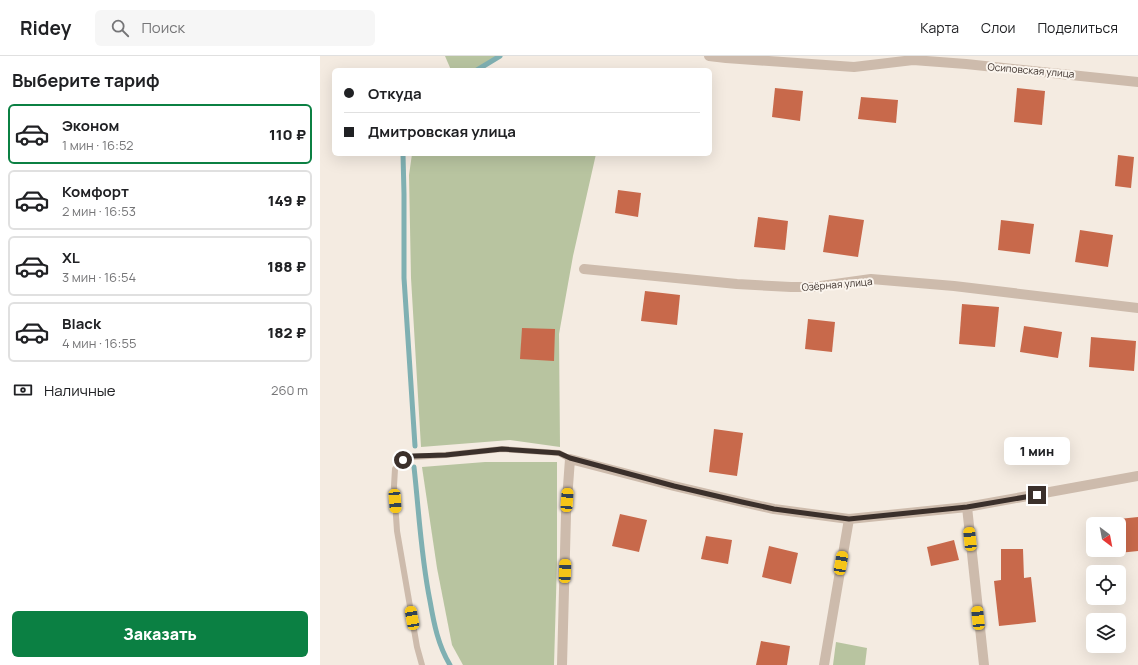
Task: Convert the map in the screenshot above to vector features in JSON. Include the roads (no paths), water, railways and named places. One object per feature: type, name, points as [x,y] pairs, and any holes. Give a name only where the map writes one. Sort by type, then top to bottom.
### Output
[{"type":"street","name":"Осиповская улица","points":[[709,56],[854,67],[913,60],[1138,82]]},
{"type":"street","name":"Озёрная улица","points":[[584,269],[737,284],[791,287],[814,287],[878,280],[954,286],[1138,308]]},
{"type":"street","points":[[562,665],[566,514],[570,458],[674,486],[774,509],[849,519],[967,507],[1138,476]]},
{"type":"street","points":[[967,507],[984,665]]},
{"type":"street","points":[[824,665],[849,519]]},
{"type":"lane","points":[[422,665],[417,647],[397,531],[394,486],[395,468],[403,460],[413,456],[446,455],[502,449],[559,453],[570,458]]},
{"type":"waterway","points":[[480,68],[500,56]]},
{"type":"waterway","points":[[403,156],[404,278],[415,446]]},
{"type":"waterway","points":[[414,467],[422,551],[433,618],[442,650],[450,665]]}]
